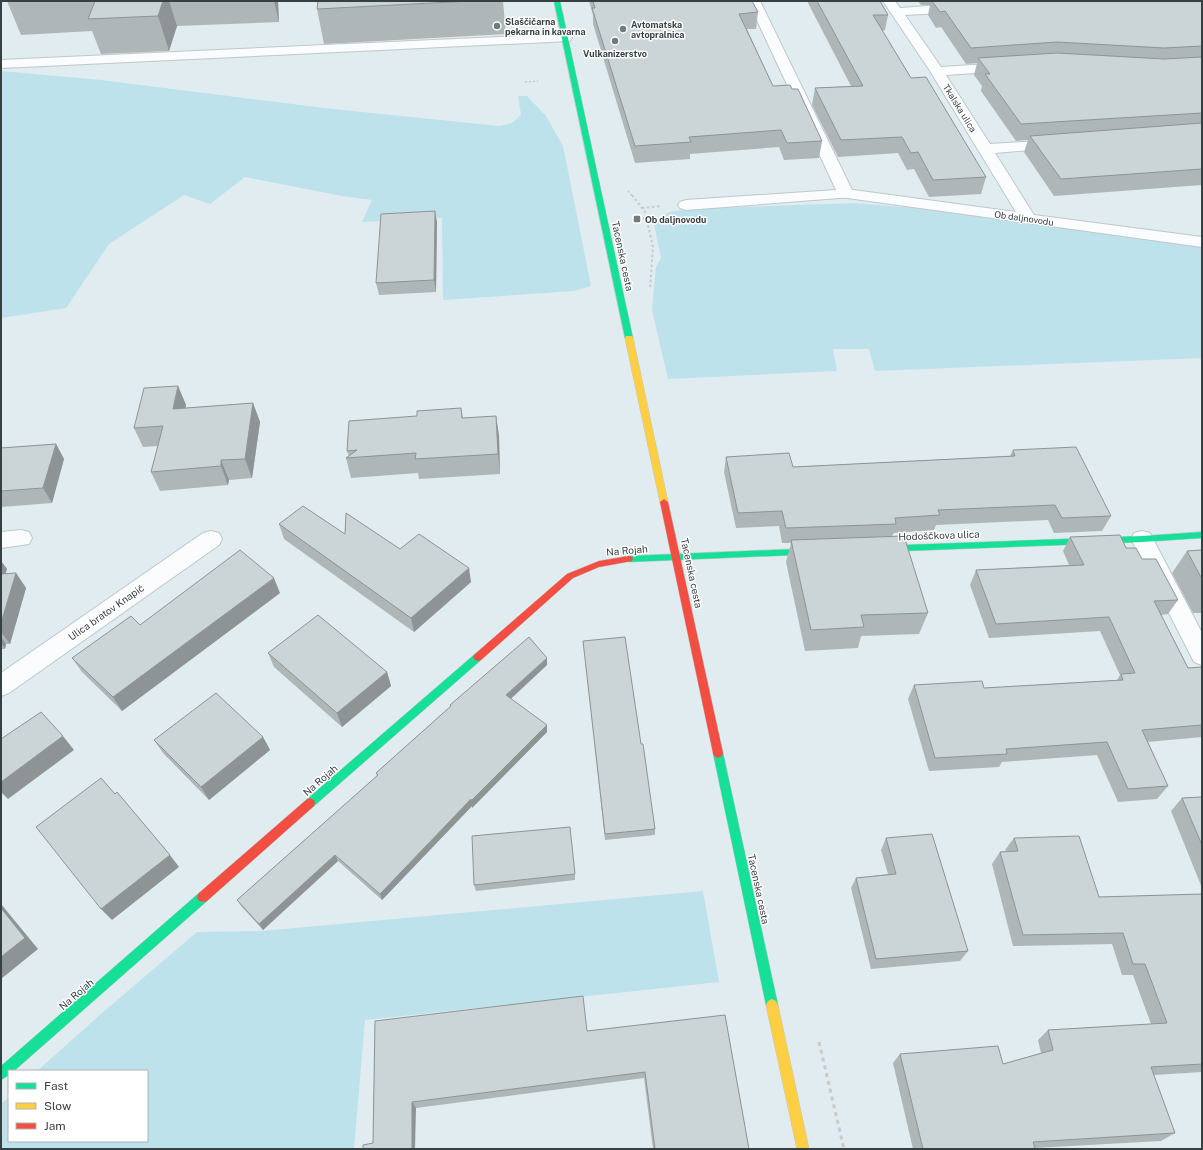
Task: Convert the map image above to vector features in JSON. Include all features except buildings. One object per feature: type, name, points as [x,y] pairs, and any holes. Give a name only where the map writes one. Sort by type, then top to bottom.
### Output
[{"type":"main road","name":"Tacenska cesta","points":[[557,1],[803,1149]]},
{"type":"main road","name":"Hodoščkova ulica","points":[[864,549],[1142,539],[1202,535]]},
{"type":"main road","points":[[677,557],[824,551]]},
{"type":"main road","name":"Na Rojah","points":[[1,1074],[570,576],[585,568],[615,560],[677,557]]},
{"type":"street","points":[[754,1],[846,194]]},
{"type":"street","points":[[893,6],[974,8]]},
{"type":"street","name":"Tkalska ulica","points":[[893,6],[937,70],[1028,218]]},
{"type":"street","points":[[1,64],[565,38]]},
{"type":"street","points":[[937,70],[1021,66]]},
{"type":"street","points":[[985,149],[1070,143]]},
{"type":"street","name":"Ob daljnovodu","points":[[686,205],[846,194],[1202,242]]},
{"type":"street","name":"Ulica bratov Knapič","points":[[1,686],[211,539]]},
{"type":"street","points":[[1142,539],[1202,655]]},
{"type":"path","points":[[525,82],[538,81]]},
{"type":"path","points":[[632,219],[646,218]]},
{"type":"shaded area","points":[[1,71],[101,80],[333,109],[499,126],[512,123],[521,115],[518,96],[527,96],[546,116],[563,146],[591,286],[574,291],[443,300],[442,218],[362,222],[372,200],[342,196],[245,177],[210,204],[184,195],[109,244],[66,308],[1,318]]},
{"type":"shaded area","points":[[854,203],[914,208],[1202,247],[1202,358],[875,371],[869,349],[833,349],[837,371],[668,379],[652,310],[656,267],[661,258],[654,224],[656,219],[670,212],[687,209]]},
{"type":"shaded area","points":[[703,891],[719,982],[365,1020],[354,1149],[1,1149],[1,1104],[8,1098],[8,1142],[148,1142],[148,1070],[38,1070],[197,932],[262,931]]},
{"type":"traffic: fast","points":[[557,1],[629,338]]},
{"type":"traffic: fast","points":[[877,549],[1142,539],[1202,535]]},
{"type":"traffic: fast","points":[[629,559],[819,551]]},
{"type":"traffic: fast","points":[[310,803],[478,657]]},
{"type":"traffic: fast","points":[[718,753],[772,1005]]},
{"type":"traffic: fast","points":[[1,1074],[203,897]]},
{"type":"traffic: slow","points":[[629,338],[664,502]]},
{"type":"traffic: slow","points":[[772,1005],[803,1149]]},
{"type":"traffic: jam","points":[[664,502],[718,753]]},
{"type":"traffic: jam","points":[[478,657],[570,576],[599,564],[629,559]]},
{"type":"traffic: jam","points":[[203,897],[310,803]]},
{"type":"place","name":"Slaščičarna pekarna in kavarna","points":[[497,26]]},
{"type":"place","name":"Avtomatska avtopralnica","points":[[623,29]]},
{"type":"place","name":"Vulkanizerstvo","points":[[615,41]]},
{"type":"place","name":"Ob daljnovodu","points":[[637,219]]}]
